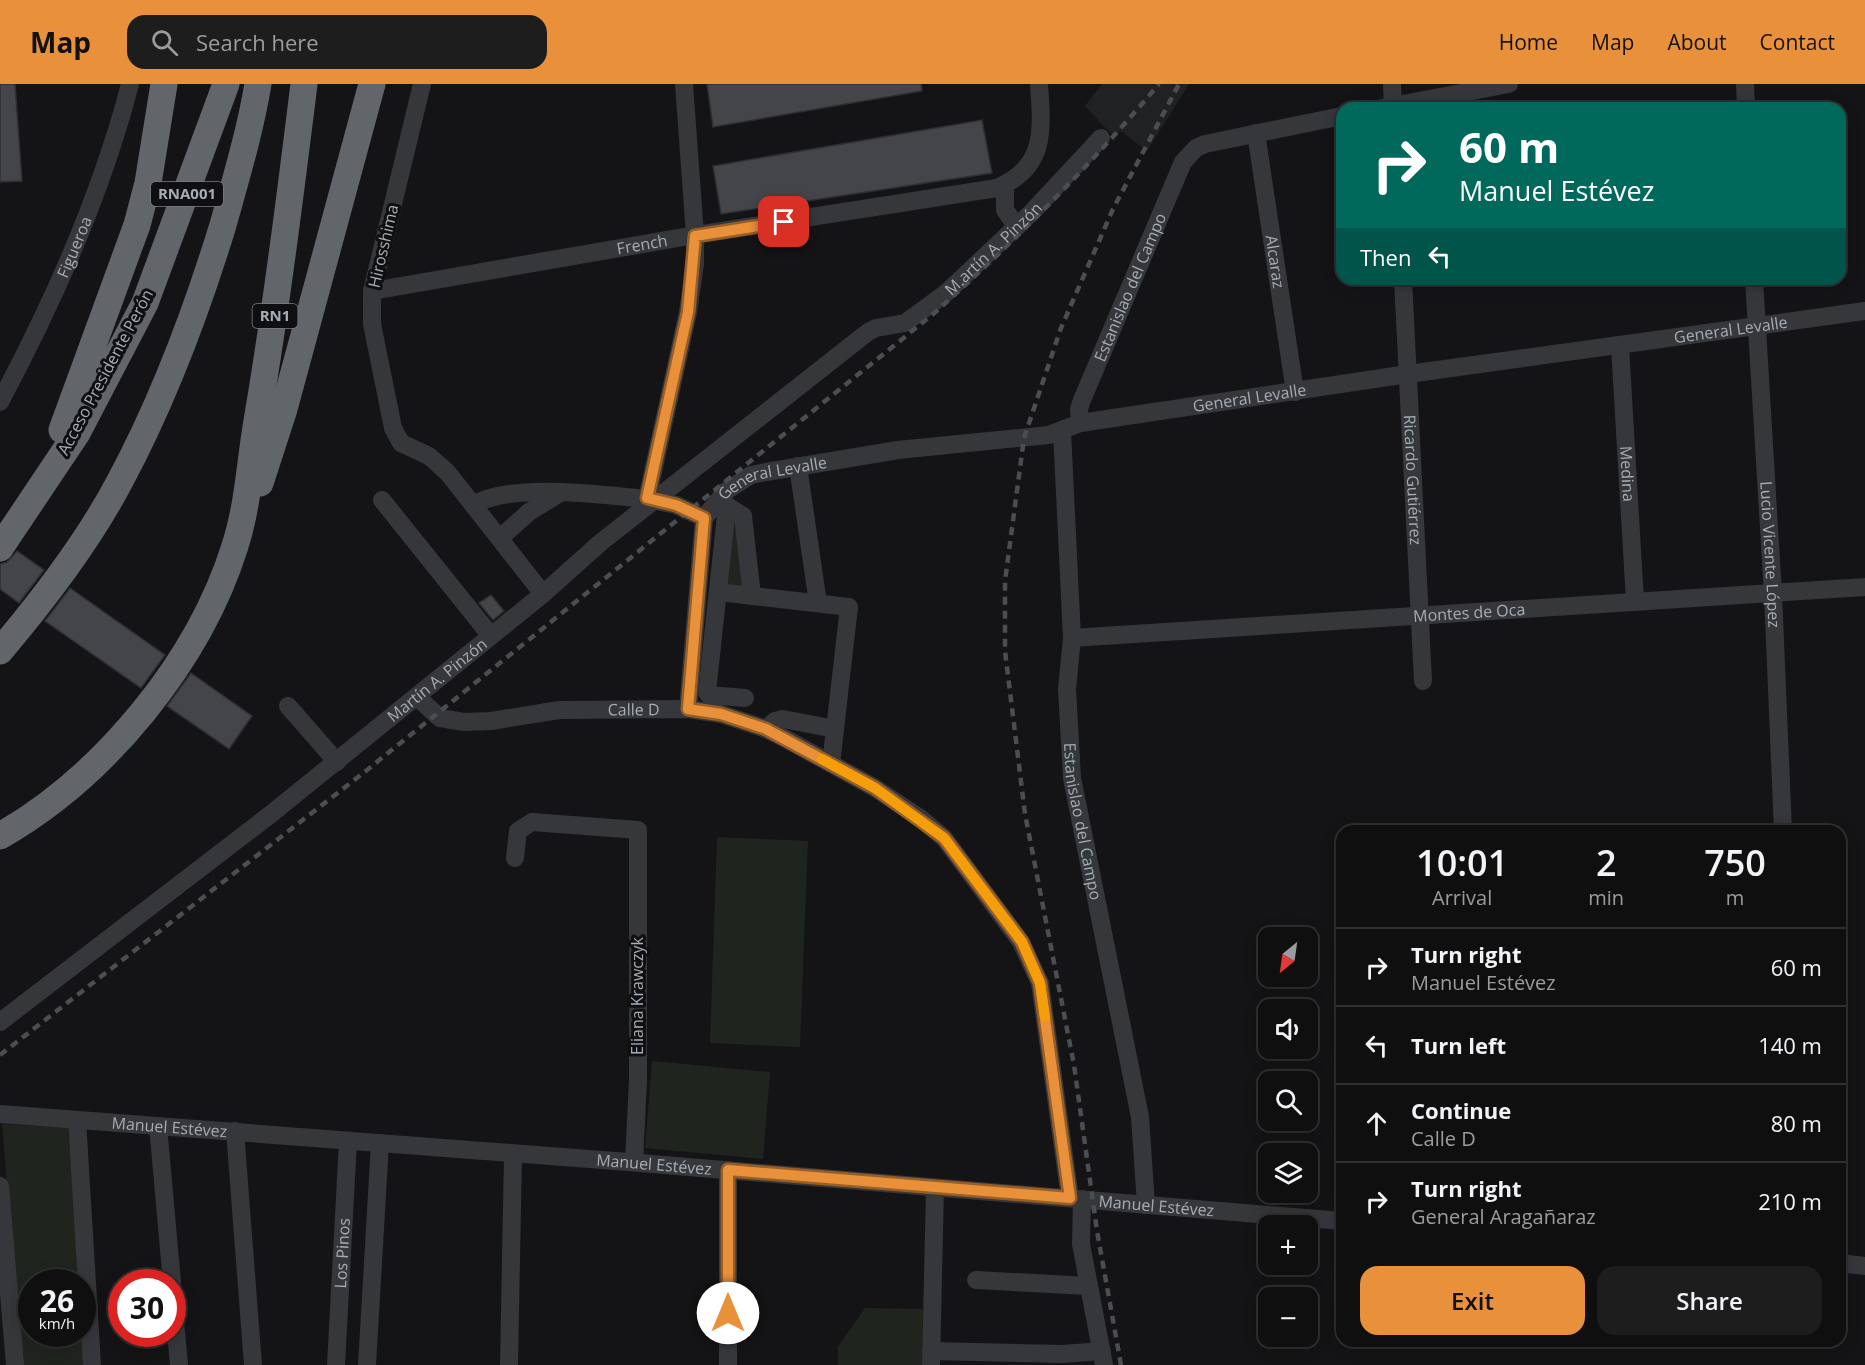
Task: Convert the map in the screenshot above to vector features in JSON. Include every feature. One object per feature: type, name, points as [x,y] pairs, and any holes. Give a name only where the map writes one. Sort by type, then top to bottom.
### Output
[{"type":"highway","points":[[29,505],[51,458],[137,225],[148,183],[164,84]]},
{"type":"highway","name":"Acceso Presidente Perón","points":[[0,548],[77,433],[145,303],[226,84]]},
{"type":"highway","points":[[0,651],[84,540],[119,483],[158,405],[197,310],[240,167],[258,84]]},
{"type":"highway","name":"RN1","points":[[0,836],[44,808],[73,785],[135,722],[205,618],[235,546],[275,314],[304,84]]},
{"type":"highway","points":[[235,546],[274,442],[372,84]]},
{"type":"street","name":"Figueroa","points":[[0,402],[64,273],[94,200],[130,84]]},
{"type":"street","name":"Hirosshima","points":[[422,84],[372,291],[372,324],[393,428],[401,443],[429,456],[448,473],[473,505]]},
{"type":"street","points":[[652,499],[688,312],[695,236],[684,84]]},
{"type":"street","points":[[1017,227],[1005,210],[1012,179],[1036,153],[1041,139],[1039,84]]},
{"type":"street","points":[[1390,102],[1392,84]]},
{"type":"street","points":[[1416,102],[1509,84]]},
{"type":"street","points":[[1745,84],[1746,102]]},
{"type":"street","points":[[1256,133],[1336,117]]},
{"type":"street","name":"Estanislao del Campo","points":[[1080,423],[1078,410],[1082,400],[1178,173],[1189,154],[1205,144],[1256,133]]},
{"type":"street","name":"Alcaraz","points":[[1256,133],[1295,392]]},
{"type":"street","name":"M.artín A. Pinzón","points":[[868,332],[905,322],[946,293],[1017,227],[1101,138]]},
{"type":"street","name":"French","points":[[372,291],[695,236],[985,191],[1012,179]]},
{"type":"street","name":"Ricardo Gutiérrez","points":[[1402,285],[1423,681]]},
{"type":"street","name":"Lucio Vicente López","points":[[1754,285],[1773,594],[1783,825]]},
{"type":"street","name":"General Levalle","points":[[473,505],[483,500],[561,492],[652,499],[704,518],[752,475],[798,465],[898,450],[1024,438],[1062,431],[1080,423],[1408,374],[1865,311]]},
{"type":"street","name":"Martín A. Pinzón","points":[[0,1022],[337,762],[543,594],[652,499],[868,332]]},
{"type":"street","name":"Medina","points":[[1620,346],[1635,601]]},
{"type":"street","name":"Estanislao del Campo","points":[[1062,431],[1072,638],[1067,689],[1072,778],[1144,1140],[1146,1205]]},
{"type":"street","points":[[798,465],[818,603]]},
{"type":"street","points":[[500,538],[530,512],[561,492]]},
{"type":"street","points":[[382,500],[491,636]]},
{"type":"street","points":[[724,502],[718,592],[707,692],[709,695],[745,698]]},
{"type":"street","points":[[724,502],[743,516],[752,596]]},
{"type":"street","points":[[473,505],[543,594]]},
{"type":"street","points":[[688,709],[704,518]]},
{"type":"street","name":"Montes de Oca","points":[[1072,638],[1865,587]]},
{"type":"street","points":[[718,592],[849,607],[831,764]]},
{"type":"street","name":"Calle D","points":[[417,697],[440,718],[476,722],[559,710],[688,709],[721,714],[766,729],[875,788],[944,838],[1022,942],[1040,983],[1080,1233],[1103,1358]]},
{"type":"street","points":[[288,706],[337,762]]},
{"type":"street","points":[[766,729],[776,720],[783,719],[835,729]]},
{"type":"street","name":"Eliana Krawczyk","points":[[515,858],[518,831],[532,822],[638,830],[638,1080],[634,1162]]},
{"type":"street","name":"Manuel Estévez","points":[[0,1114],[513,1155],[634,1162],[1336,1221]]},
{"type":"street","points":[[77,1120],[93,1365]]},
{"type":"street","points":[[158,1126],[171,1269]]},
{"type":"street","points":[[235,1131],[253,1365]]},
{"type":"street","name":"Los Pinos","points":[[336,1365],[348,1141]]},
{"type":"street","points":[[367,1365],[371,1257],[380,1143]]},
{"type":"street","points":[[509,1365],[513,1155]]},
{"type":"street","points":[[728,1170],[728,1365]]},
{"type":"street","points":[[0,1186],[15,1365]]},
{"type":"street","points":[[935,1188],[931,1358],[1063,1354],[1103,1358]]},
{"type":"street","points":[[1846,1264],[1865,1266]]},
{"type":"street","points":[[976,1280],[1089,1286]]},
{"type":"street","points":[[177,1347],[179,1365]]},
{"type":"shaded area","points":[[1102,84],[1189,84],[1147,151],[1121,131],[1114,137],[1085,106]]},
{"type":"shaded area","points":[[732,516],[738,523],[744,589],[723,587]]},
{"type":"shaded area","points":[[717,837],[808,841],[800,1047],[710,1043]]},
{"type":"shaded area","points":[[652,1061],[770,1072],[763,1159],[645,1148]]},
{"type":"shaded area","points":[[2,1124],[68,1128],[80,1269],[18,1269],[18,1317]]},
{"type":"shaded area","points":[[865,1308],[923,1309],[922,1365],[838,1365],[838,1347]]},
{"type":"shaded area","points":[[21,1347],[84,1347],[87,1365],[22,1365]]},
{"type":"building","points":[[0,84],[15,84],[22,181],[0,182]]},
{"type":"building","points":[[707,84],[921,84],[922,91],[713,127]]},
{"type":"building","points":[[982,120],[992,173],[721,214],[713,166]]},
{"type":"building","points":[[17,551],[44,570],[19,603],[0,589],[0,564],[7,562]]},
{"type":"building","points":[[70,588],[165,655],[141,688],[45,621]]},
{"type":"building","points":[[491,595],[504,611],[493,620],[479,603]]},
{"type":"building","points":[[191,673],[252,716],[229,749],[167,706]]},
{"type":"railway","points":[[0,1055],[362,774],[932,315],[1050,204],[1159,84]]},
{"type":"railway","points":[[1121,1365],[1097,1231],[1074,1065],[1025,814],[1005,651],[1005,581],[1024,438],[1061,328],[1113,209],[1179,84]]},
{"type":"slow traffic","points":[[822,759],[875,788],[920,818],[944,838],[1022,942],[1040,983],[1045,1017]]},
{"type":"route","points":[[728,1313],[728,1170],[1070,1198],[1040,983],[1022,942],[944,838],[920,818],[875,788],[786,739],[766,729],[721,714],[688,709],[704,518],[676,505],[647,498],[691,296],[695,236],[784,222]]}]
